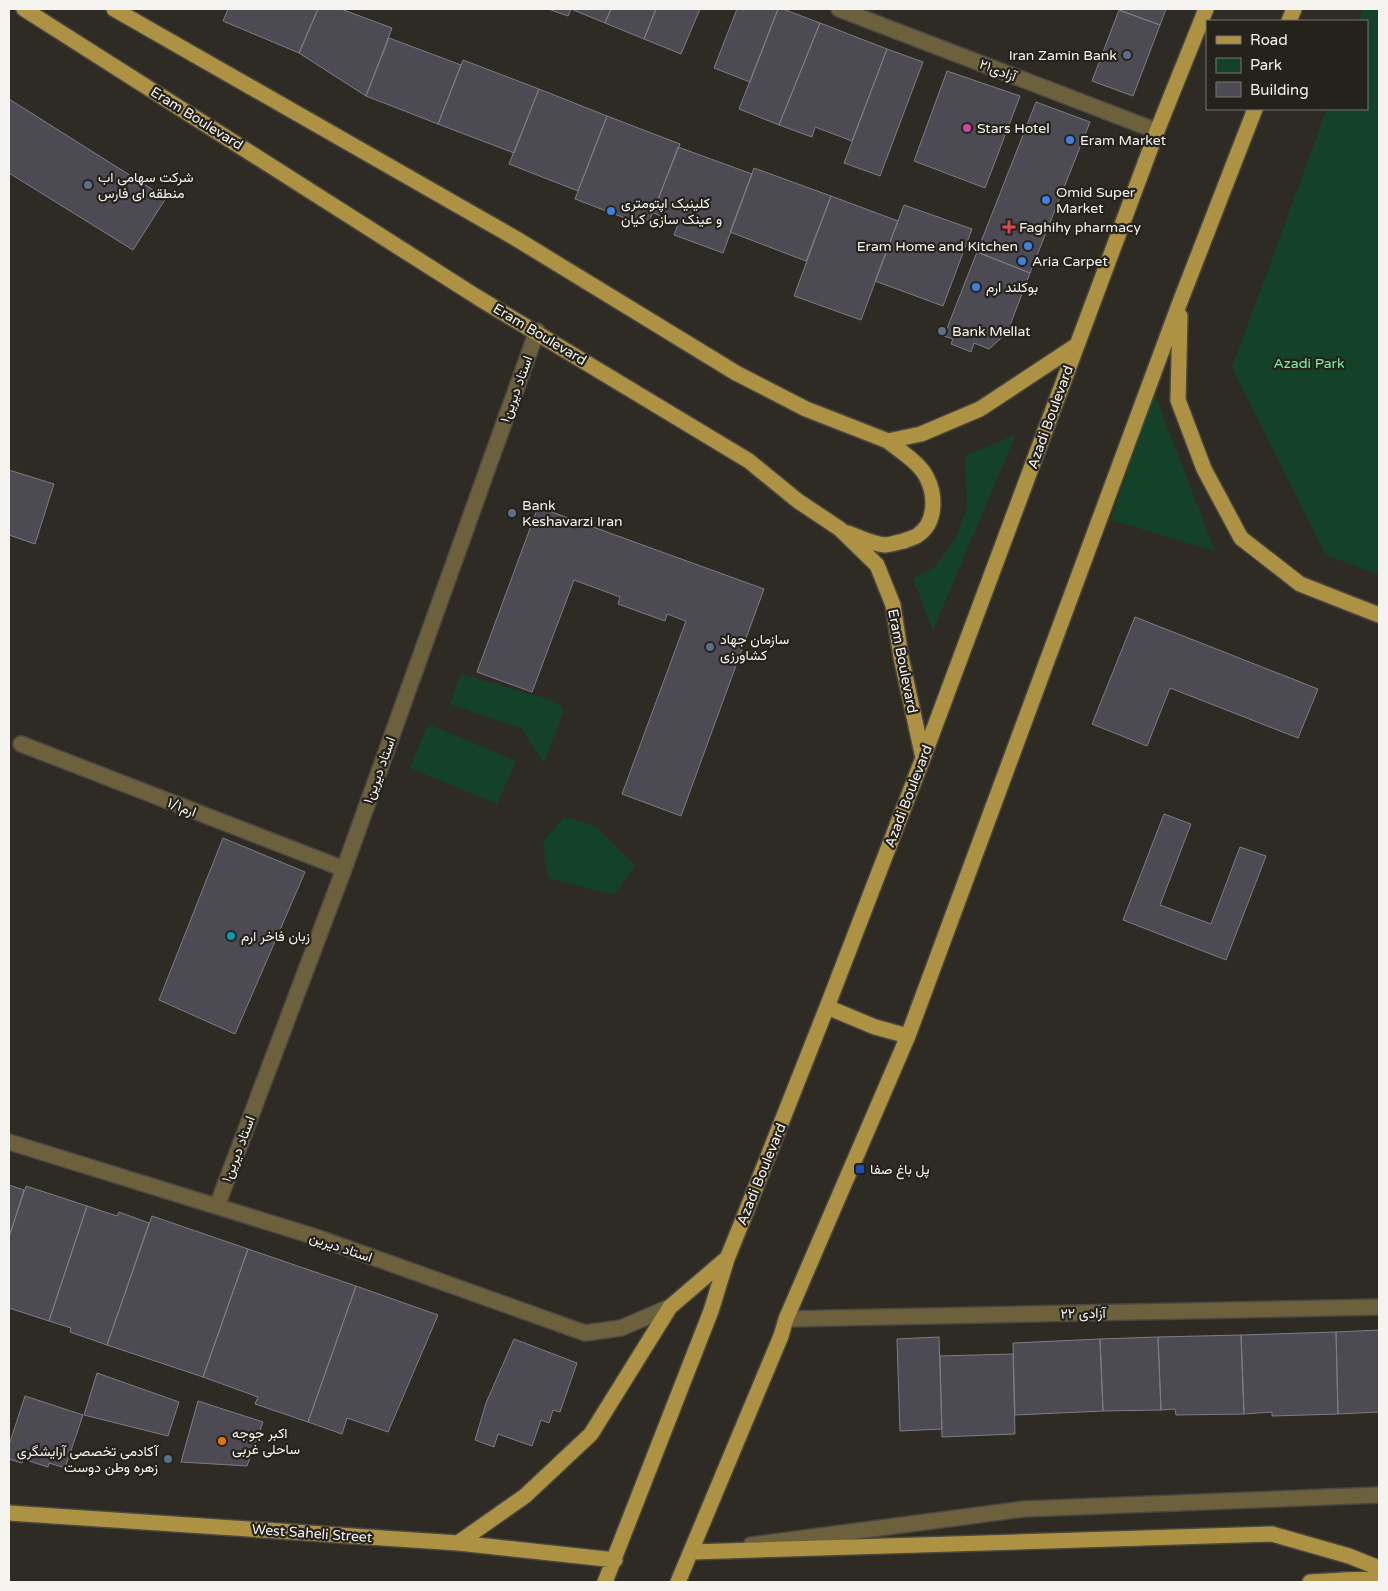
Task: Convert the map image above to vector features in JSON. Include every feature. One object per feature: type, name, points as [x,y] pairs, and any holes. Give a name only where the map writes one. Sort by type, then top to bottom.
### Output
[{"type":"main road","name":"Eram Boulevard","points":[[24,9],[477,296],[749,462],[798,501],[840,529],[877,565],[893,605],[901,657],[923,758]]},
{"type":"main road","points":[[114,9],[515,238],[736,373],[806,410],[888,441],[913,461],[927,477],[932,493],[933,510],[928,524],[919,535],[886,545],[864,539],[840,529]]},
{"type":"main road","name":"Azadi Boulevard","points":[[605,1582],[711,1311],[726,1259],[827,1007],[923,758],[1157,131],[1206,9]]},
{"type":"main road","points":[[678,1582],[781,1336],[786,1319],[908,1036],[1180,302],[1255,110]]},
{"type":"main road","points":[[1180,302],[1178,400],[1204,469],[1241,538],[1300,584],[1379,615]]},
{"type":"main road","points":[[888,441],[921,434],[980,409],[1077,345]]},
{"type":"main road","points":[[827,1007],[875,1027],[908,1036]]},
{"type":"main road","points":[[458,1543],[525,1496],[591,1434],[670,1307],[726,1259]]},
{"type":"main road","name":"West Saheli Street","points":[[9,1513],[458,1543],[615,1560]]},
{"type":"main road","points":[[692,1552],[1272,1534],[1349,1556],[1379,1568]]},
{"type":"main road","points":[[1310,1582],[1379,1578]]},
{"type":"street","name":"آزادی۲۱","points":[[839,9],[1157,131]]},
{"type":"street","name":"استاد دیرین۱","points":[[217,1206],[344,869],[537,331]]},
{"type":"street","name":"۱/۱ارم","points":[[21,744],[344,869]]},
{"type":"street","name":"استاد دیرین","points":[[9,1142],[319,1238],[585,1333],[621,1328],[670,1307]]},
{"type":"street","name":"آزادی ۲۲","points":[[786,1319],[1379,1307]]},
{"type":"street","points":[[692,1552],[1024,1510],[1379,1495]]},
{"type":"green space","name":"Azadi Park","points":[[1363,9],[1379,9],[1379,575],[1326,555],[1232,368],[1327,110],[1368,110],[1368,20],[1358,20]]},
{"type":"green space","points":[[1153,390],[1215,551],[1111,520]]},
{"type":"green space","points":[[1016,434],[933,630],[913,579],[936,566],[956,538],[967,507],[965,456]]},
{"type":"green space","points":[[461,674],[554,701],[564,709],[544,763],[522,729],[450,704]]},
{"type":"green space","points":[[428,724],[516,761],[497,804],[410,768]]},
{"type":"green space","points":[[565,817],[594,825],[635,866],[614,895],[548,878],[543,841]]},
{"type":"building","points":[[228,9],[318,9],[299,53],[223,21]]},
{"type":"building","points":[[318,9],[341,9],[392,28],[366,96],[299,53]]},
{"type":"building","points":[[548,9],[571,9],[568,16]]},
{"type":"building","points":[[571,9],[611,9],[605,23]]},
{"type":"building","points":[[611,9],[656,9],[644,39],[605,23]]},
{"type":"building","points":[[656,9],[700,9],[681,54],[644,39]]},
{"type":"building","points":[[737,9],[778,9],[750,82],[714,68]]},
{"type":"building","points":[[778,9],[783,9],[820,23],[779,125],[739,109]]},
{"type":"building","points":[[1119,9],[1166,9],[1160,25]]},
{"type":"building","points":[[1119,10],[1160,25],[1133,96],[1092,81]]},
{"type":"building","points":[[820,23],[887,49],[852,141],[815,127],[812,137],[779,125]]},
{"type":"building","points":[[389,38],[461,65],[438,124],[366,96]]},
{"type":"building","points":[[887,49],[923,62],[880,176],[844,163]]},
{"type":"building","points":[[463,60],[539,89],[514,153],[438,124]]},
{"type":"building","name":"Stars Hotel","points":[[947,71],[1020,96],[985,188],[914,161]]},
{"type":"building","points":[[539,89],[607,116],[578,191],[509,164]]},
{"type":"building","name":"شرکت سهامی اب منطقه ای فارس","points":[[9,99],[166,198],[133,250],[9,173]]},
{"type":"building","points":[[1036,102],[1090,122],[1030,273],[977,252]]},
{"type":"building","points":[[607,116],[680,144],[650,219],[638,223],[575,199]]},
{"type":"building","points":[[678,147],[752,174],[723,253],[674,235],[679,222],[653,213]]},
{"type":"building","points":[[754,168],[831,196],[806,261],[730,232]]},
{"type":"building","points":[[831,196],[898,221],[861,320],[794,296]]},
{"type":"building","points":[[904,205],[972,229],[943,306],[875,281]]},
{"type":"building","points":[[977,252],[1030,273],[1007,333],[989,349],[974,343],[971,352],[951,344],[953,339],[944,336]]},
{"type":"building","points":[[9,470],[54,484],[35,544],[9,535]]},
{"type":"building","name":"سازمان جهاد کشاورزی","points":[[538,507],[764,589],[681,816],[622,794],[686,621],[667,614],[665,621],[618,604],[620,597],[574,580],[532,692],[477,672]]},
{"type":"building","points":[[1135,617],[1318,689],[1298,738],[1170,688],[1147,746],[1092,724]]},
{"type":"building","points":[[1164,814],[1191,824],[1160,905],[1211,924],[1240,847],[1266,856],[1226,960],[1123,920]]},
{"type":"building","name":"زبان فاخر ارم","points":[[223,838],[305,872],[235,1034],[159,1000]]},
{"type":"building","points":[[9,1185],[24,1190],[9,1237]]},
{"type":"building","points":[[26,1186],[87,1206],[49,1321],[9,1308],[9,1237]]},
{"type":"building","points":[[87,1206],[117,1216],[119,1212],[149,1223],[107,1345],[70,1332],[71,1328],[49,1321]]},
{"type":"building","points":[[152,1216],[248,1249],[203,1377],[107,1345]]},
{"type":"building","points":[[248,1249],[356,1286],[308,1422],[255,1404],[258,1397],[203,1377]]},
{"type":"building","points":[[356,1286],[438,1315],[388,1432],[347,1418],[342,1434],[308,1422]]},
{"type":"building","points":[[1379,1330],[1379,1412],[1338,1414],[1336,1332]]},
{"type":"building","points":[[1336,1332],[1338,1414],[1272,1416],[1272,1412],[1244,1414],[1241,1335]]},
{"type":"building","points":[[1241,1335],[1244,1414],[1176,1415],[1175,1409],[1161,1410],[1158,1337]]},
{"type":"building","points":[[939,1337],[942,1429],[900,1431],[897,1339]]},
{"type":"building","points":[[1158,1337],[1161,1410],[1103,1411],[1100,1339]]},
{"type":"building","points":[[514,1339],[577,1363],[560,1412],[553,1410],[549,1423],[541,1420],[532,1446],[498,1434],[494,1447],[475,1440],[486,1403]]},
{"type":"building","points":[[1100,1339],[1103,1411],[1015,1415],[1013,1343]]},
{"type":"building","points":[[1013,1354],[1015,1434],[942,1437],[940,1356]]},
{"type":"building","points":[[97,1373],[179,1402],[168,1436],[84,1415]]},
{"type":"building","points":[[25,1396],[83,1415],[65,1468],[49,1463],[48,1467],[23,1459],[22,1463],[9,1459],[9,1445]]},
{"type":"building","points":[[198,1401],[263,1422],[247,1466],[181,1462]]},
{"type":"place","name":"Iran Zamin Bank","points":[[1127,55]]},
{"type":"place","name":"Stars Hotel","points":[[967,128]]},
{"type":"place","name":"Eram Market","points":[[1070,140]]},
{"type":"place","name":"شرکت سهامی اب منطقه ای فارس","points":[[88,185]]},
{"type":"place","name":"Omid Super Market","points":[[1046,200]]},
{"type":"place","name":"کلینیک اپتومتری و عینک سازی کیان","points":[[611,211]]},
{"type":"place","name":"Faghihy pharmacy","points":[[1009,227]]},
{"type":"place","name":"Eram Home and Kitchen","points":[[1028,246]]},
{"type":"place","name":"Aria Carpet","points":[[1022,261]]},
{"type":"place","name":"بوکلند ارم","points":[[976,287]]},
{"type":"place","name":"Bank Mellat","points":[[942,331]]},
{"type":"place","name":"Bank Keshavarzi Iran","points":[[512,513]]},
{"type":"place","name":"سازمان جهاد کشاورزی","points":[[710,647]]},
{"type":"place","name":"زبان فاخر ارم","points":[[231,936]]},
{"type":"place","name":"پل باغ صفا","points":[[860,1169]]},
{"type":"place","name":"اکبر جوجه ساحلی غربی","points":[[222,1441]]},
{"type":"place","name":"آکادمی تخصصی آرایشگری زهره وطن دوست","points":[[168,1459]]}]
